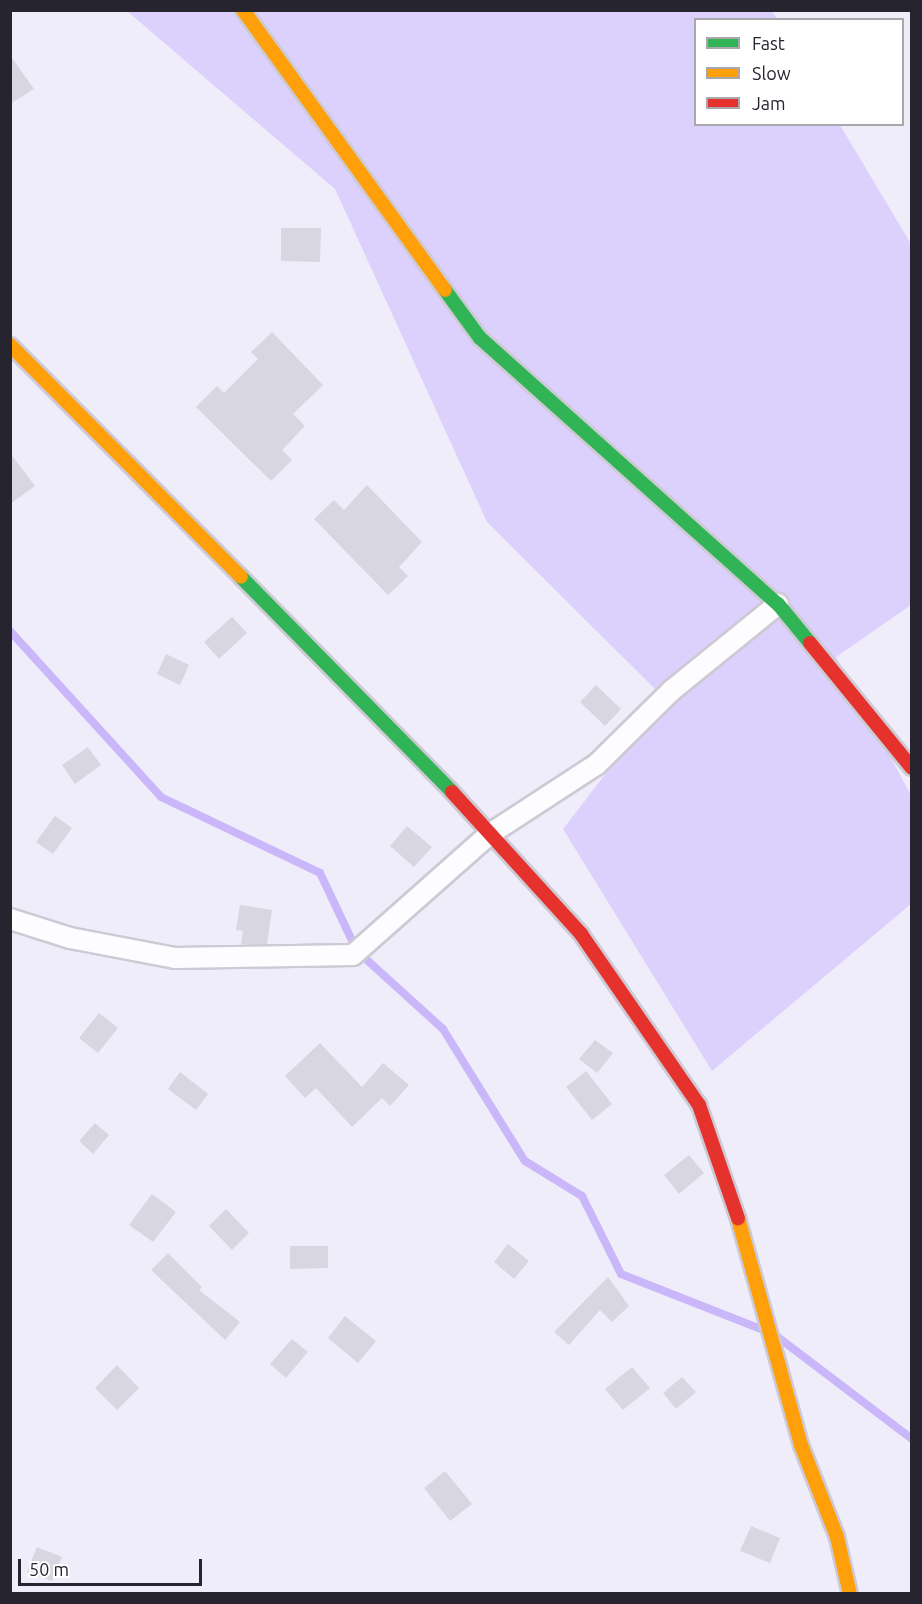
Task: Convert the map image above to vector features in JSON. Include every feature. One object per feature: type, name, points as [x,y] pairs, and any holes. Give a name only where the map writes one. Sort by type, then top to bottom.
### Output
[{"type":"street","points":[[243,10],[480,338],[778,604],[912,768]]},
{"type":"street","points":[[10,345],[66,406],[351,684],[581,934],[699,1105],[724,1171],[801,1444],[837,1537],[850,1593]]},
{"type":"street","points":[[10,919],[70,938],[175,958],[353,955],[490,834],[596,765],[671,691],[778,604]]},
{"type":"shaded area","points":[[127,11],[772,11],[776,18],[694,18],[694,126],[841,126],[911,244],[911,605],[836,657],[911,795],[911,904],[712,1071],[563,829],[664,698],[487,522],[335,189]]},
{"type":"building","points":[[10,55],[34,89],[10,104]]},
{"type":"building","points":[[281,228],[321,228],[320,262],[281,261]]},
{"type":"building","points":[[272,332],[323,385],[293,414],[305,426],[282,450],[292,460],[271,481],[196,407],[217,386],[224,393],[258,359],[251,352]]},
{"type":"building","points":[[10,453],[35,486],[10,504]]},
{"type":"building","points":[[367,485],[422,542],[399,567],[408,576],[388,595],[314,519],[334,500],[344,510]]},
{"type":"building","points":[[232,617],[247,633],[219,659],[204,642]]},
{"type":"building","points":[[166,654],[189,665],[180,685],[157,674]]},
{"type":"building","points":[[596,685],[621,709],[605,726],[580,702]]},
{"type":"building","points":[[88,747],[101,765],[75,784],[62,765]]},
{"type":"building","points":[[55,816],[72,828],[53,854],[36,842]]},
{"type":"building","points":[[407,826],[432,847],[414,867],[390,846]]},
{"type":"building","points":[[240,905],[272,910],[267,944],[241,944],[243,931],[236,930]]},
{"type":"building","points":[[99,1013],[118,1028],[98,1053],[79,1038]]},
{"type":"building","points":[[595,1040],[613,1053],[597,1073],[579,1059]]},
{"type":"building","points":[[320,1043],[362,1087],[383,1063],[409,1085],[390,1106],[382,1098],[352,1127],[316,1088],[305,1098],[285,1076]]},
{"type":"building","points":[[586,1071],[612,1104],[592,1120],[566,1087]]},
{"type":"building","points":[[180,1072],[208,1094],[196,1110],[168,1089]]},
{"type":"building","points":[[95,1123],[109,1135],[93,1154],[79,1141]]},
{"type":"building","points":[[689,1155],[704,1173],[679,1194],[664,1175]]},
{"type":"building","points":[[152,1194],[176,1212],[153,1242],[129,1225]]},
{"type":"building","points":[[226,1209],[249,1233],[232,1250],[209,1226]]},
{"type":"building","points":[[508,1244],[529,1261],[514,1279],[494,1262]]},
{"type":"building","points":[[290,1246],[328,1246],[328,1268],[290,1269]]},
{"type":"building","points":[[168,1253],[202,1287],[199,1290],[240,1322],[225,1340],[151,1270]]},
{"type":"building","points":[[608,1277],[629,1306],[612,1322],[600,1310],[569,1345],[554,1332]]},
{"type":"building","points":[[345,1316],[376,1341],[358,1363],[328,1338]]},
{"type":"building","points":[[292,1339],[308,1352],[286,1378],[270,1364]]},
{"type":"building","points":[[117,1365],[139,1388],[117,1410],[95,1388]]},
{"type":"building","points":[[632,1367],[650,1388],[623,1410],[605,1389]]},
{"type":"building","points":[[682,1377],[696,1392],[676,1409],[663,1393]]},
{"type":"building","points":[[445,1471],[472,1504],[450,1521],[424,1488]]},
{"type":"building","points":[[751,1526],[780,1538],[770,1563],[740,1551]]},
{"type":"building","points":[[37,1547],[62,1557],[52,1581],[27,1572]]},
{"type":"waterway","points":[[10,631],[161,797],[320,873],[357,951],[443,1029],[525,1161],[582,1196],[621,1274],[763,1330]]},
{"type":"waterway","points":[[779,1338],[912,1439]]},
{"type":"traffic: fast","points":[[445,290],[480,338],[778,604],[810,643]]},
{"type":"traffic: fast","points":[[241,577],[452,792]]},
{"type":"traffic: slow","points":[[243,10],[445,290]]},
{"type":"traffic: slow","points":[[10,345],[241,577]]},
{"type":"traffic: slow","points":[[738,1218],[801,1445],[837,1537],[850,1594]]},
{"type":"traffic: jam","points":[[810,643],[912,768]]},
{"type":"traffic: jam","points":[[452,792],[581,934],[699,1105],[738,1218]]}]
